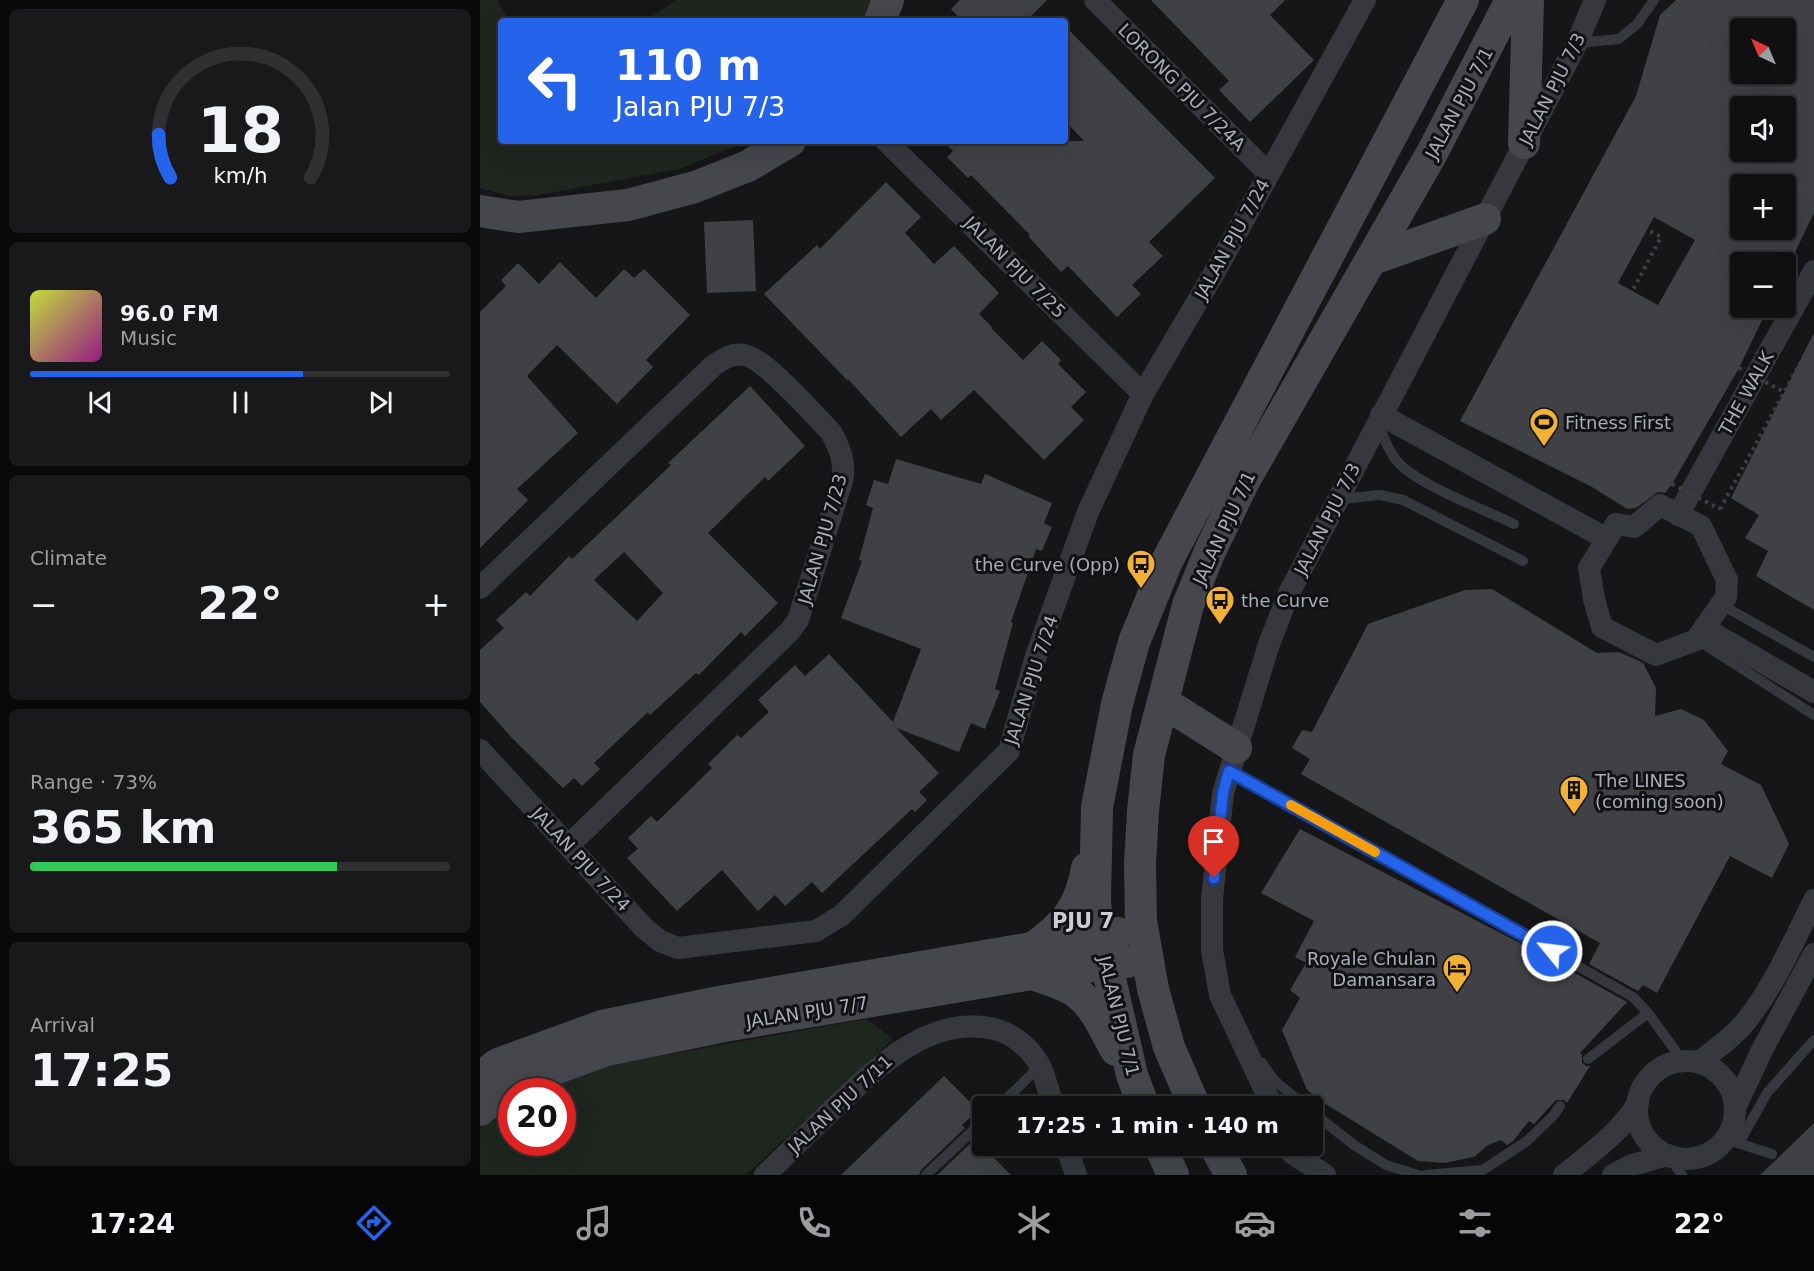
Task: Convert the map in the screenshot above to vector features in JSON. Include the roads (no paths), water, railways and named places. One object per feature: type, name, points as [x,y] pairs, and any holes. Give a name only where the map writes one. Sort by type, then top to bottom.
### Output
[{"type":"street","points":[[881,18],[888,0]]},
{"type":"street","name":"LORONG PJU 7/24A","points":[[1095,0],[1269,174]]},
{"type":"street","name":"JALAN PJU 7/24","points":[[480,750],[644,927],[660,941],[678,948],[816,931],[842,915],[1009,751],[1036,656],[1088,512],[1143,394],[1217,268],[1365,0]]},
{"type":"street","name":"JALAN PJU 7/1","points":[[1140,1096],[1131,1075],[1102,950],[1095,900],[1097,807],[1117,704],[1134,642],[1167,561],[1463,0]]},
{"type":"street","name":"JALAN PJU 7/1","points":[[1190,1096],[1166,1037],[1153,989],[1145,944],[1140,864],[1149,755],[1188,605],[1210,551],[1244,481],[1432,153],[1511,0]]},
{"type":"street","points":[[1524,143],[1528,0]]},
{"type":"street","name":"JALAN PJU 7/3","points":[[1268,1096],[1220,995],[1212,950],[1213,887],[1223,793],[1232,759],[1269,644],[1289,593],[1336,499],[1577,43],[1595,0]]},
{"type":"street","points":[[480,211],[518,217],[628,205],[717,179],[748,166],[785,144]]},
{"type":"street","name":"JALAN PJU 7/25","points":[[889,144],[1143,394]]},
{"type":"street","points":[[1373,259],[1485,219]]},
{"type":"street","name":"THE WALK","points":[[1678,515],[1814,271]]},
{"type":"street","name":"JALAN PJU 7/23","points":[[480,588],[706,372],[729,355],[745,355],[761,362],[831,432],[844,461],[843,478],[798,620],[790,631],[569,845]]},
{"type":"street","points":[[1379,418],[1607,539]]},
{"type":"street","points":[[1660,505],[1701,526],[1727,580],[1726,597],[1703,635],[1696,640],[1656,655],[1602,627],[1594,599],[1590,568],[1607,539],[1616,524],[1634,527],[1660,505]]},
{"type":"street","points":[[1703,635],[1814,692]]},
{"type":"street","points":[[1163,702],[1232,759]]},
{"type":"street","points":[[1097,807],[1085,880],[1077,904],[1032,961],[1082,996],[1094,1011],[1131,1075]]},
{"type":"street","points":[[1691,1062],[1726,1042],[1743,1025],[1761,1000],[1814,900]]},
{"type":"street","name":"JALAN PJU 7/7","points":[[480,1078],[498,1064],[602,1026],[719,1002],[1145,944]]},
{"type":"street","points":[[1735,1108],[1762,1050],[1814,954]]},
{"type":"street","name":"JALAN PJU 7/7","points":[[480,1110],[510,1085],[607,1050],[1032,961]]},
{"type":"street","name":"JALAN PJU 7/11","points":[[765,1175],[866,1077],[901,1050],[928,1037],[958,1027],[985,1027],[1008,1033],[1026,1047],[1040,1066],[1050,1096]]},
{"type":"street","points":[[1564,1175],[1627,1121],[1638,1103],[1643,1087],[1653,1074],[1667,1065],[1691,1062],[1713,1068],[1725,1079],[1732,1092],[1735,1108],[1732,1141],[1700,1156],[1684,1159],[1668,1155],[1654,1147],[1644,1134],[1638,1119],[1638,1103]]},
{"type":"street","points":[[1613,1175],[1632,1165],[1668,1155]]},
{"type":"street","points":[[1069,1156],[1074,1174]]},
{"type":"street","points":[[1164,1156],[1173,1175]]},
{"type":"street","points":[[1221,1156],[1231,1175]]},
{"type":"street","points":[[1294,1156],[1302,1175]]},
{"type":"street","points":[[1300,1156],[1325,1175]]},
{"type":"lane","points":[[1577,43],[1619,39],[1636,24],[1654,0]]},
{"type":"lane","points":[[1379,418],[1385,442],[1397,462],[1421,480],[1515,524]]},
{"type":"lane","points":[[1336,499],[1380,495],[1403,500],[1523,561]]},
{"type":"lane","points":[[1727,608],[1814,657]]},
{"type":"lane","points":[[1703,635],[1814,714]]},
{"type":"lane","points":[[1232,759],[1633,997],[1691,1062]]},
{"type":"lane","points":[[1588,1059],[1648,1013]]},
{"type":"lane","points":[[1236,1030],[1274,1080],[1293,1096]]},
{"type":"lane","points":[[1772,1154],[1732,1141],[1767,1093],[1814,1040]]},
{"type":"lane","points":[[1009,1096],[1040,1066]]},
{"type":"lane","points":[[1425,1175],[1485,1172],[1527,1141],[1554,1115],[1560,1106]]},
{"type":"lane","points":[[1323,1121],[1354,1145],[1386,1165],[1418,1175]]},
{"type":"lane","points":[[927,1175],[972,1132]]},
{"type":"lane","points":[[1668,1155],[1682,1175]]},
{"type":"place","name":"Fitness First","points":[[1544,448]]},
{"type":"place","name":"the Curve (Opp)","points":[[1141,590]]},
{"type":"place","name":"the Curve","points":[[1220,626]]},
{"type":"place","name":"The LINES (coming soon)","points":[[1574,816]]},
{"type":"place","name":"Royale Chulan Damansara","points":[[1457,994]]},
{"type":"district","name":"PJU 7","points":[[1083,921]]}]
